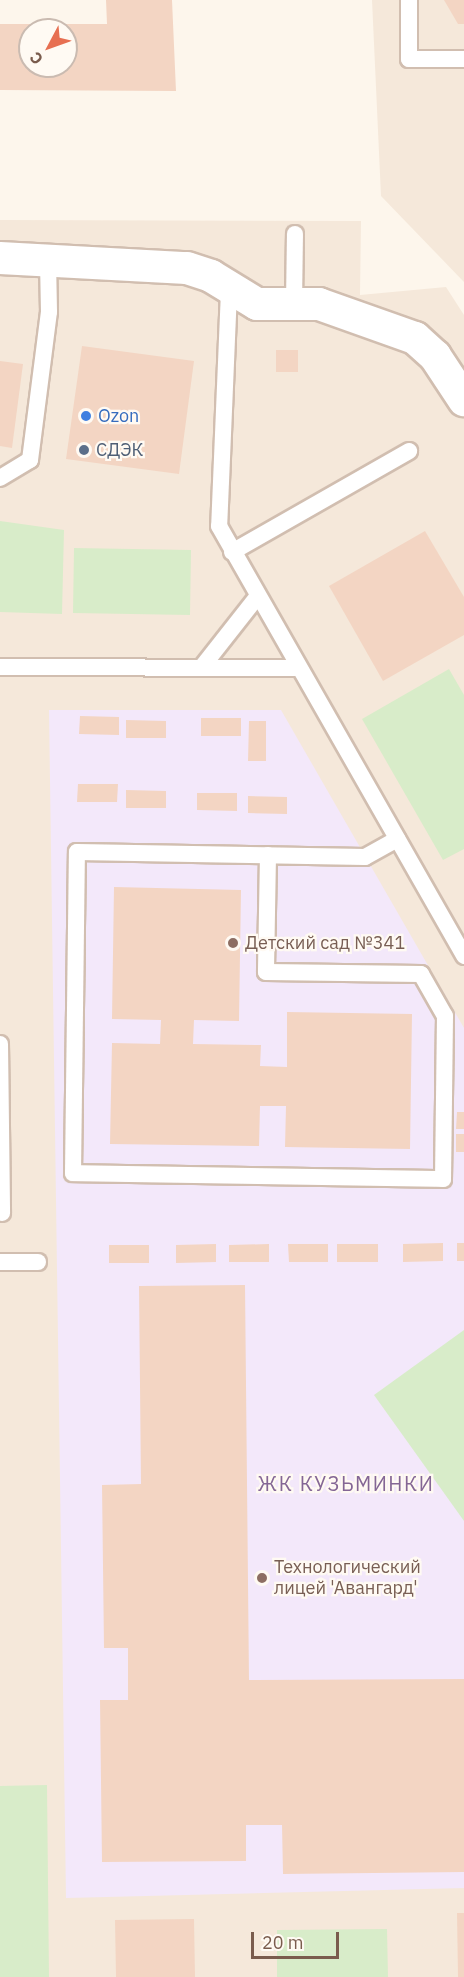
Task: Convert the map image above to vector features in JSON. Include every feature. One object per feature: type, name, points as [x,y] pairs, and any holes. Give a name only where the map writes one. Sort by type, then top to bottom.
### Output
[{"type":"street","points":[[0,258],[48,258],[187,268],[211,276],[229,291],[257,304],[319,304],[415,338],[435,356],[464,400]]},
{"type":"lane","points":[[409,0],[409,59],[464,59]]},
{"type":"lane","points":[[294,303],[295,234]]},
{"type":"lane","points":[[0,478],[30,460],[49,312],[48,258]]},
{"type":"lane","points":[[229,291],[219,526],[257,597],[464,956]]},
{"type":"lane","points":[[232,552],[409,451]]},
{"type":"lane","points":[[202,668],[257,597]]},
{"type":"lane","points":[[0,667],[298,668]]},
{"type":"lane","points":[[268,855],[266,972],[421,974],[446,1016],[443,1179],[73,1173],[77,852],[268,855],[365,857],[397,839]]},
{"type":"lane","points":[[0,1044],[2,1213]]},
{"type":"lane","points":[[0,1262],[38,1262]]},
{"type":"shaded area","points":[[372,0],[464,0],[464,282],[381,196]]},
{"type":"shaded area","name":"ЖК КУЗЬМИНКИ","points":[[0,220],[361,221],[360,295],[446,287],[464,315],[464,1977],[0,1977]]},
{"type":"shaded area","points":[[49,710],[281,710],[464,1028],[464,1888],[66,1898]]},
{"type":"green space","points":[[0,521],[64,530],[62,614],[0,612]]},
{"type":"green space","points":[[74,548],[191,550],[190,615],[73,613]]},
{"type":"green space","points":[[449,669],[464,695],[464,849],[443,860],[362,719]]},
{"type":"green space","points":[[464,1330],[464,1521],[374,1395]]},
{"type":"green space","points":[[47,1785],[49,1977],[0,1977],[0,1786]]},
{"type":"green space","points":[[387,1929],[388,1977],[277,1977],[277,1930]]},
{"type":"building","points":[[106,0],[172,0],[176,91],[0,90],[0,24],[18,24],[18,78],[78,78],[78,24],[107,24]]},
{"type":"building","points":[[444,0],[464,0],[464,24],[458,24]]},
{"type":"building","points":[[82,346],[194,361],[179,474],[66,459]]},
{"type":"building","points":[[276,350],[298,350],[298,372],[276,372]]},
{"type":"building","points":[[0,361],[23,364],[12,448],[0,446]]},
{"type":"building","points":[[425,531],[464,597],[464,635],[383,681],[329,586]]},
{"type":"building","points":[[80,716],[119,717],[119,735],[79,734]]},
{"type":"building","points":[[201,718],[241,718],[241,736],[201,736]]},
{"type":"building","points":[[126,720],[166,721],[166,738],[126,738]]},
{"type":"building","points":[[249,721],[266,721],[266,761],[248,761]]},
{"type":"building","points":[[78,784],[118,784],[117,802],[77,802]]},
{"type":"building","points":[[126,790],[166,791],[166,808],[126,808]]},
{"type":"building","points":[[197,793],[237,793],[237,811],[197,810]]},
{"type":"building","points":[[248,796],[287,797],[287,814],[248,813]]},
{"type":"building","points":[[114,887],[241,890],[239,1021],[194,1020],[193,1044],[261,1045],[260,1066],[287,1067],[287,1012],[412,1014],[410,1149],[285,1147],[286,1106],[260,1106],[259,1146],[110,1144],[112,1043],[160,1044],[161,1020],[112,1019]]},
{"type":"building","points":[[457,1112],[464,1112],[464,1129],[456,1129]]},
{"type":"building","points":[[456,1134],[464,1134],[464,1152],[456,1152]]},
{"type":"building","points":[[443,1243],[443,1261],[403,1262],[403,1244]]},
{"type":"building","points":[[457,1243],[464,1243],[464,1261],[457,1261]]},
{"type":"building","points":[[216,1244],[216,1262],[176,1263],[176,1245]]},
{"type":"building","points":[[269,1244],[269,1262],[229,1262],[229,1245]]},
{"type":"building","points":[[288,1244],[328,1244],[328,1262],[289,1262]]},
{"type":"building","points":[[337,1244],[378,1244],[378,1262],[337,1262]]},
{"type":"building","points":[[109,1245],[149,1245],[149,1263],[109,1263]]},
{"type":"building","points":[[245,1285],[249,1680],[464,1679],[464,1872],[283,1874],[282,1825],[246,1825],[246,1861],[102,1862],[100,1700],[128,1700],[128,1648],[104,1648],[102,1485],[141,1484],[139,1286]]},
{"type":"building","points":[[457,1913],[464,1913],[464,1977],[458,1977]]},
{"type":"building","points":[[194,1919],[195,1977],[116,1977],[115,1920]]},
{"type":"place","name":"Ozon","points":[[86,416]]},
{"type":"place","name":"СДЭК","points":[[84,450]]},
{"type":"place","name":"Детский сад №341","points":[[233,943]]},
{"type":"place","name":"Технологический лицей 'Авангард'","points":[[262,1578]]},
{"type":"district","name":"ЖК КУЗЬМИНКИ","points":[[346,1483]]}]
